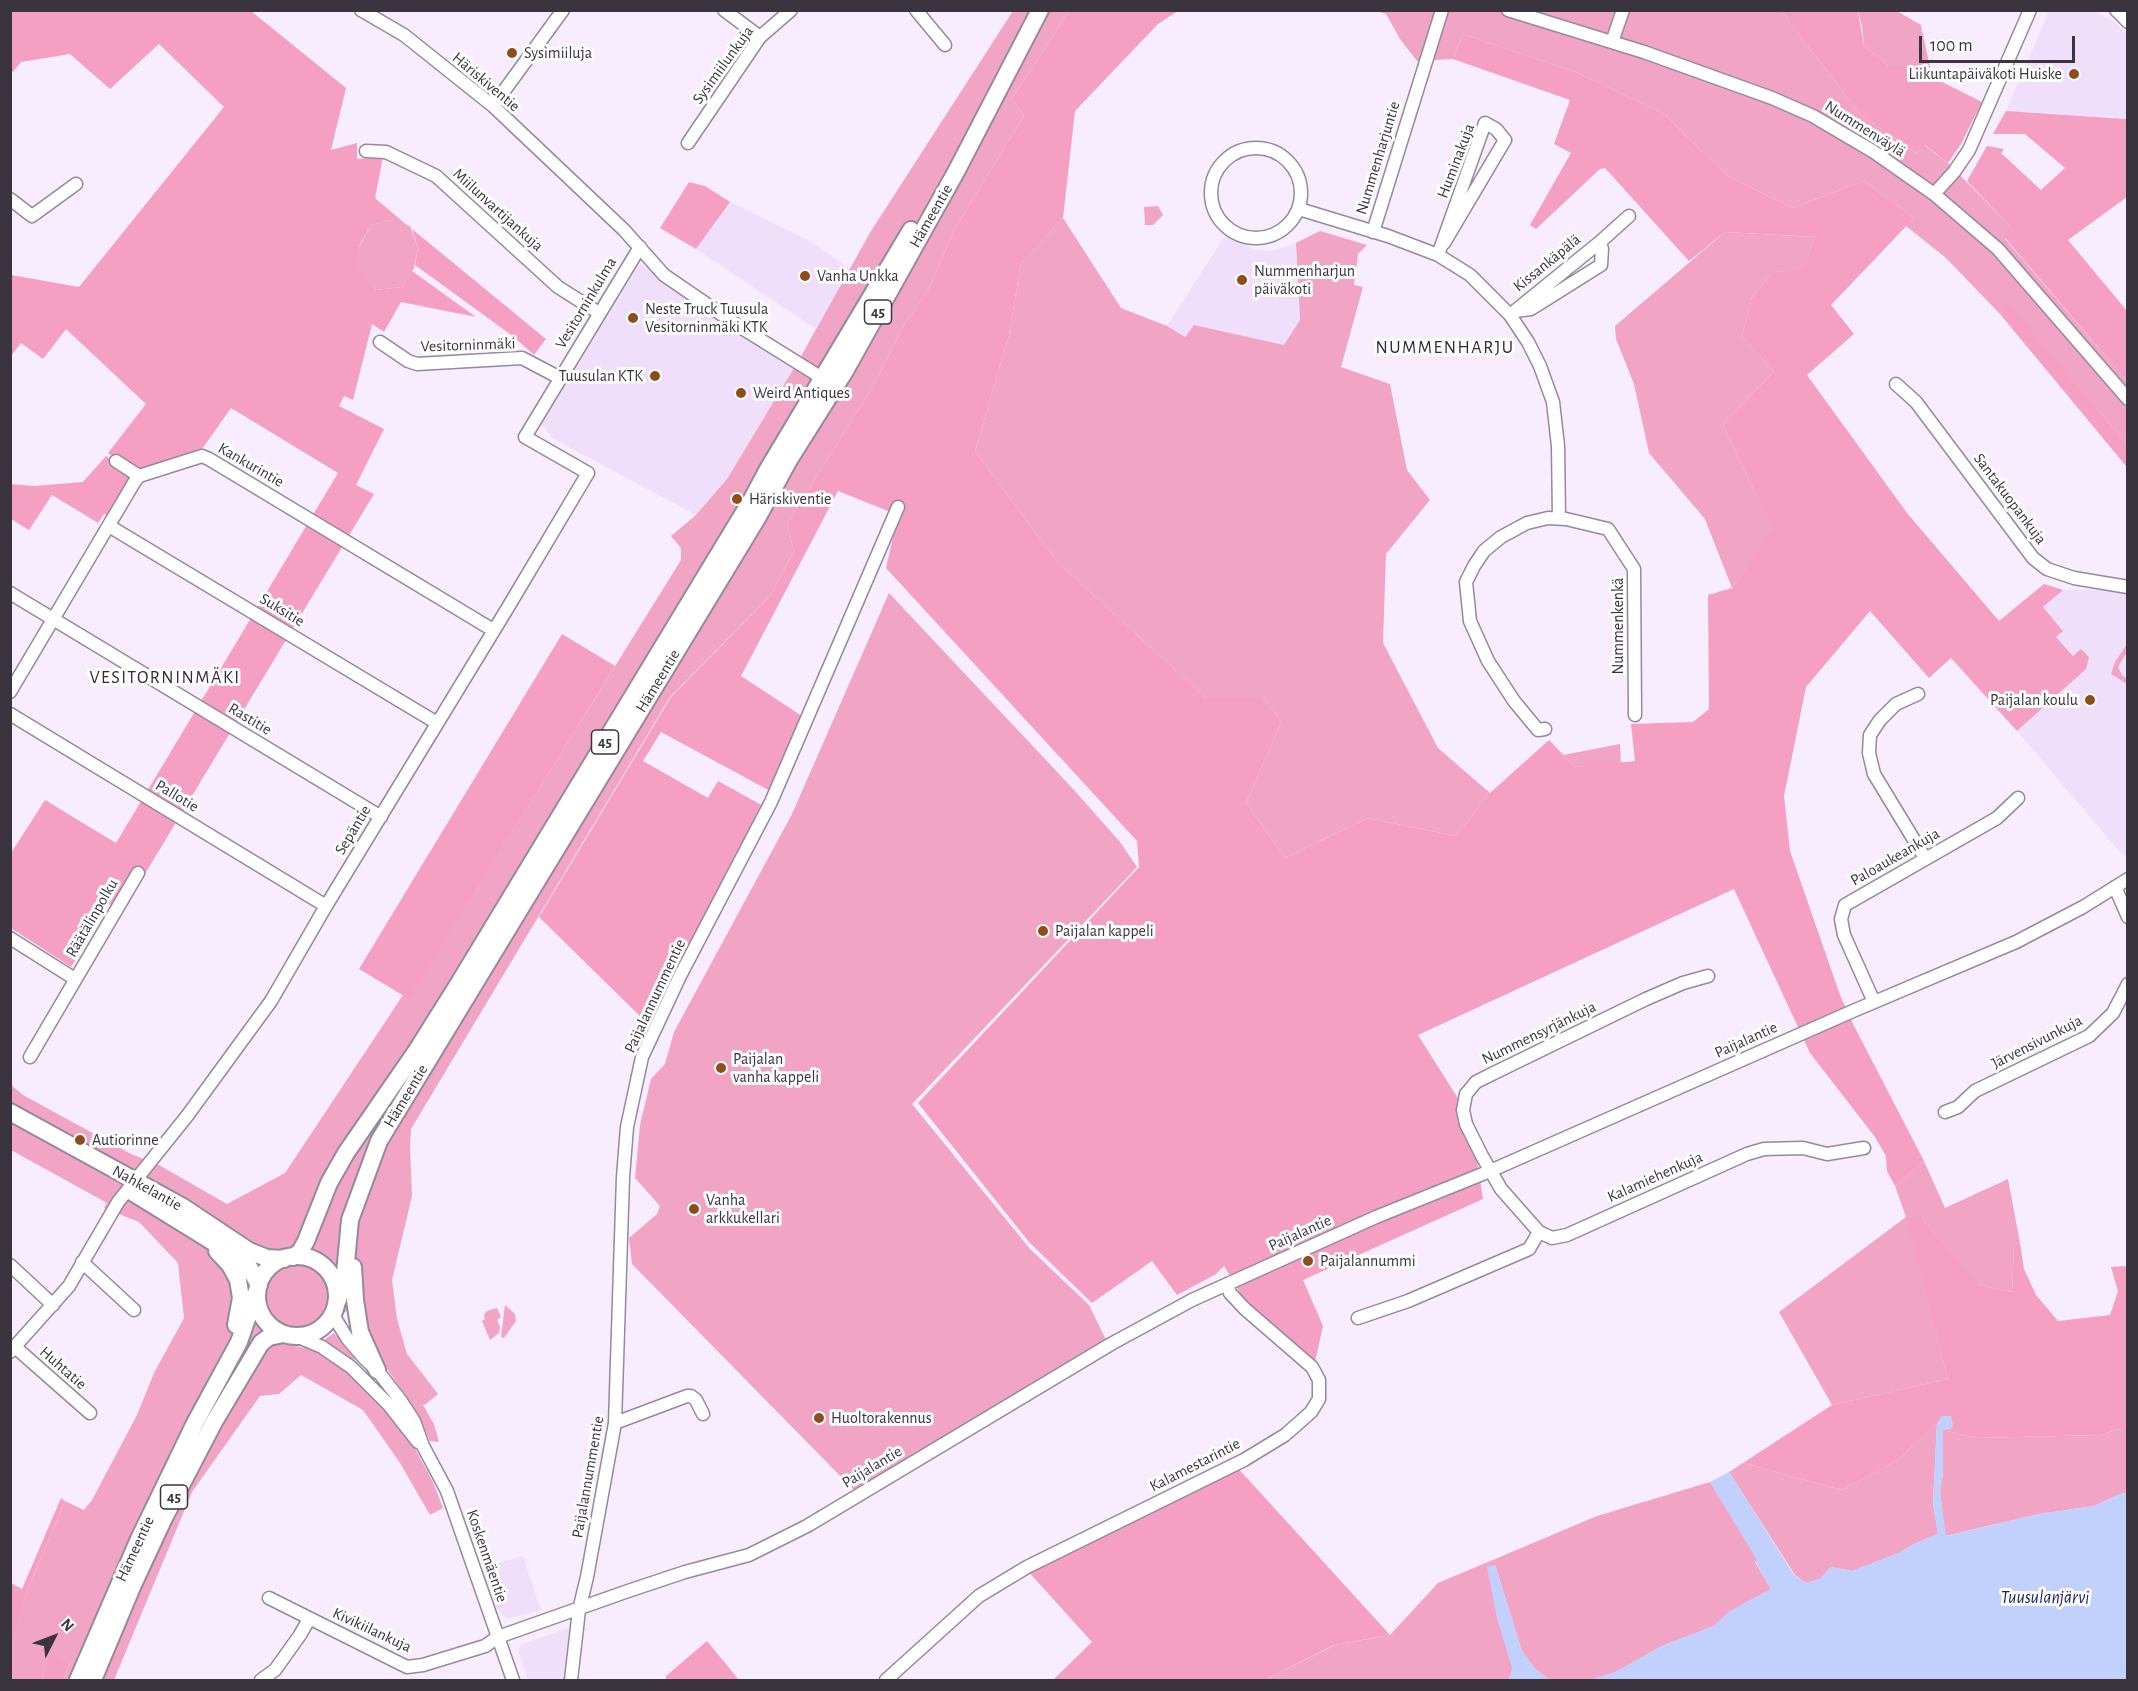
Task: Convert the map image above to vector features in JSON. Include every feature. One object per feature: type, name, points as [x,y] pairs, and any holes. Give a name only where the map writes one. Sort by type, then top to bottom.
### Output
[{"type":"main road","name":"Hämeentie","points":[[336,1308],[343,1281],[350,1220],[370,1161],[389,1123],[829,382],[949,166],[991,103],[1040,10]]},
{"type":"main road","name":"Hämeentie","points":[[1000,87],[1052,10]]},
{"type":"main road","name":"Hämeentie","points":[[288,1258],[300,1252],[329,1184],[346,1153],[417,1050],[459,983],[751,501],[829,382]]},
{"type":"main road","name":"Nahkelantie","points":[[10,1112],[131,1185],[217,1243],[254,1273],[258,1287]]},
{"type":"main road","name":"Nahkelantie","points":[[10,1124],[131,1185],[183,1207],[249,1251],[267,1257],[288,1258]]},
{"type":"main road","points":[[356,1203],[353,1273],[357,1317],[365,1346],[377,1370]]},
{"type":"main road","points":[[202,1235],[230,1265],[238,1280],[240,1307],[231,1358]]},
{"type":"main road","points":[[288,1258],[309,1257],[324,1266],[337,1284],[336,1308]]},
{"type":"main road","name":"45","points":[[258,1287],[270,1267],[288,1258]]},
{"type":"main road","name":"Hämeentie","points":[[78,1680],[139,1539],[195,1422],[245,1328],[258,1287]]},
{"type":"main road","points":[[258,1287],[258,1306],[263,1320],[273,1330],[288,1335]]},
{"type":"main road","name":"45","points":[[288,1335],[315,1330],[323,1326],[336,1308]]},
{"type":"main road","name":"Hämeentie","points":[[93,1680],[164,1518],[214,1422],[261,1343],[269,1337],[288,1335]]},
{"type":"street","name":"Häriskiventie","points":[[361,10],[404,35],[493,106],[640,247],[664,276],[829,382]]},
{"type":"street","points":[[493,106],[563,10]]},
{"type":"street","points":[[724,10],[760,37]]},
{"type":"street","name":"Sysimiilunkuja","points":[[688,143],[760,37],[790,10]]},
{"type":"street","points":[[916,10],[945,45]]},
{"type":"street","name":"Nummenharjuntie","points":[[1442,10],[1373,232],[1438,255],[1470,275],[1513,313],[1540,366],[1552,402],[1558,446],[1559,518]]},
{"type":"street","name":"Nummenväylä","points":[[1508,10],[1718,77],[1813,116],[1874,152],[1934,194],[1998,249],[2127,399]]},
{"type":"street","points":[[1612,42],[1623,10]]},
{"type":"street","points":[[1934,194],[1954,172],[1969,150],[2030,10]]},
{"type":"street","points":[[2116,10],[2127,22]]},
{"type":"street","name":"Huminakuja","points":[[1438,255],[1505,140],[1496,129],[1485,123],[1444,243]]},
{"type":"street","points":[[1245,148],[1264,148],[1274,151],[1288,160],[1298,175],[1302,193],[1299,209],[1289,224],[1274,234],[1257,238],[1241,235],[1224,224],[1213,206],[1211,188],[1216,171],[1229,156],[1245,148]]},
{"type":"street","name":"Miilunvartijankuja","points":[[366,151],[386,152],[436,176],[558,287],[599,313]]},
{"type":"street","points":[[10,199],[32,216],[76,184]]},
{"type":"street","points":[[1299,209],[1373,232]]},
{"type":"street","name":"Kissankäpälä","points":[[1513,313],[1629,216]]},
{"type":"street","name":"Kissankäpälä","points":[[1513,313],[1531,309],[1601,265],[1600,242]]},
{"type":"street","name":"Vesitorninkulma","points":[[588,473],[525,436],[640,247]]},
{"type":"street","name":"Vesitorninmäki","points":[[380,342],[408,361],[417,364],[522,358],[560,378]]},
{"type":"street","name":"Santakuopankuja","points":[[1896,384],[1916,402],[2033,558],[2047,569],[2074,578],[2127,587]]},
{"type":"street","name":"Kankurintie","points":[[139,476],[202,456],[209,459],[493,630]]},
{"type":"street","points":[[10,692],[139,476],[116,461]]},
{"type":"street","name":"Sepäntie","points":[[131,1185],[187,1116],[271,1001],[588,473]]},
{"type":"street","name":"Paijalannummentie","points":[[571,1680],[579,1610],[615,1423],[623,1177],[627,1127],[642,1057],[680,976],[771,802],[898,507]]},
{"type":"street","name":"Nummenkenkä","points":[[1545,729],[1538,730],[1514,701],[1488,661],[1470,621],[1466,582],[1484,551],[1501,537],[1527,523],[1559,518],[1608,529],[1634,569],[1635,715]]},
{"type":"street","name":"Suksitie","points":[[110,526],[437,723]]},
{"type":"street","name":"Rastitie","points":[[10,593],[381,817]]},
{"type":"street","points":[[1918,694],[1896,704],[1880,720],[1870,735],[1869,753],[1874,774],[1925,858]]},
{"type":"street","name":"Pallotie","points":[[10,714],[326,906]]},
{"type":"street","name":"Paloaukeankuja","points":[[1874,1002],[1844,935],[1841,919],[1845,904],[1997,818],[2018,798]]},
{"type":"street","name":"Räätälinpolku","points":[[30,1057],[138,873]]},
{"type":"street","name":"Paijalantie","points":[[498,1637],[665,1578],[749,1555],[807,1526],[1111,1344],[1192,1300],[1376,1218],[1490,1171],[2025,938],[2083,908],[2127,879]]},
{"type":"street","points":[[2115,887],[2127,917]]},
{"type":"street","points":[[10,938],[75,980]]},
{"type":"street","name":"Nummensyrjänkuja","points":[[1490,1171],[1466,1124],[1463,1110],[1466,1094],[1476,1082],[1646,999],[1683,983],[1708,976]]},
{"type":"street","name":"Järvensivunkuja","points":[[1945,1112],[1958,1107],[1976,1091],[2089,1036],[2113,1013],[2127,984]]},
{"type":"street","name":"Kalamiehenkuja","points":[[1539,1232],[1552,1238],[1567,1235],[1747,1154],[1764,1149],[1803,1149],[1827,1154],[1864,1149]]},
{"type":"street","points":[[1358,1318],[1408,1301],[1529,1249],[1539,1232],[1501,1189],[1490,1171]]},
{"type":"street","name":"Huhtatie","points":[[90,1413],[13,1350],[69,1286],[131,1185]]},
{"type":"street","points":[[82,1262],[135,1310]]},
{"type":"street","points":[[10,1265],[53,1305]]},
{"type":"street","name":"Kalamestarintie","points":[[886,1680],[979,1596],[1017,1572],[1244,1460],[1285,1435],[1311,1412],[1319,1399],[1319,1380],[1312,1367],[1245,1309],[1230,1293],[1227,1284]]},
{"type":"street","name":"Koskenmäentie","points":[[336,1308],[347,1338],[377,1370],[414,1421],[423,1446],[447,1491],[513,1680]]},
{"type":"street","name":"Koskenmäentie","points":[[288,1335],[322,1347],[351,1367],[423,1446]]},
{"type":"street","points":[[615,1423],[687,1396],[696,1400],[703,1414]]},
{"type":"street","name":"Kivikiilankuja","points":[[269,1598],[407,1667],[423,1665],[484,1647],[498,1637]]},
{"type":"street","points":[[261,1680],[275,1670],[309,1619]]},
{"type":"shaded area","points":[[11,11],[251,11],[346,88],[331,150],[357,143],[357,159],[383,157],[375,198],[409,227],[391,220],[371,225],[359,246],[356,264],[376,290],[402,287],[412,271],[476,317],[401,302],[384,332],[372,324],[353,400],[344,396],[339,406],[384,429],[356,485],[374,494],[122,912],[102,900],[87,926],[83,948],[71,967],[11,928],[11,853],[45,800],[116,843],[338,473],[231,408],[200,452],[152,468],[141,469],[137,473],[108,453],[146,404],[66,329],[43,359],[21,343],[11,356],[11,275],[79,287],[224,107],[159,44],[110,89],[70,54],[21,62],[13,72],[10,70]]},
{"type":"shaded area","points":[[1013,11],[1069,11],[1012,99],[1024,116],[956,227],[928,291],[904,325],[874,385],[787,524],[794,551],[770,596],[670,697],[411,1129],[412,1196],[392,1280],[397,1319],[407,1354],[438,1394],[423,1405],[434,1424],[439,1442],[430,1441],[413,1406],[372,1348],[359,1303],[293,1345],[329,1356],[366,1385],[411,1441],[433,1482],[443,1508],[430,1515],[400,1463],[363,1410],[301,1375],[279,1394],[260,1396],[192,1492],[114,1680],[64,1680],[70,1663],[49,1653],[42,1680],[11,1680],[13,1634],[26,1593],[65,1501],[84,1510],[92,1500],[137,1415],[154,1373],[184,1318],[178,1263],[139,1222],[104,1208],[107,1203],[11,1150],[10,1084],[23,1095],[131,1154],[159,1165],[227,1204],[285,1173],[403,995],[409,998],[681,560],[681,548],[671,536],[696,515],[727,479],[800,358],[871,231]]},
{"type":"shaded area","points":[[1069,11],[1178,11],[1158,24],[1075,111],[1063,218],[1021,263],[1009,335],[975,451],[1057,562],[1206,698],[1263,698],[1281,722],[1246,803],[1285,858],[1368,818],[1456,836],[1490,793],[1549,740],[1575,767],[1635,761],[1631,724],[1693,722],[1709,709],[1708,595],[1732,588],[1774,528],[1723,425],[1774,371],[1742,336],[1752,297],[1773,272],[1803,270],[1815,237],[1725,232],[1689,261],[1605,168],[1600,169],[1536,229],[1530,225],[1571,153],[1554,144],[1570,100],[1453,59],[1463,34],[1578,73],[1664,114],[1729,177],[1793,208],[1864,181],[1914,218],[1831,305],[1854,334],[1807,375],[1907,513],[1999,621],[2044,584],[2063,590],[2043,607],[2063,631],[2056,637],[2073,656],[2081,649],[2089,657],[2086,669],[2017,731],[1951,658],[1929,678],[1870,611],[1806,687],[1784,796],[1790,851],[1840,995],[1924,1161],[1895,1186],[1887,1171],[1886,1156],[1875,1137],[1810,1053],[1734,889],[1418,1035],[1459,1100],[1476,1153],[1483,1199],[1303,1280],[1323,1326],[1315,1362],[1245,1301],[1224,1266],[1216,1274],[1177,1295],[1152,1261],[1092,1303],[1029,1242],[918,1103],[1139,867],[1137,841],[886,568],[898,515],[838,491],[741,676],[805,718],[772,792],[661,732],[643,761],[708,798],[718,781],[765,807],[649,1025],[539,917],[671,697],[770,596],[794,551],[787,524],[874,385],[904,325],[928,291],[956,227],[1024,116],[1012,99]]},
{"type":"shaded area","points":[[1377,11],[1781,11],[1861,115],[1916,153],[1924,145],[1948,163],[2010,226],[2005,239],[2127,381],[2127,444],[2009,305],[2000,314],[1946,258],[1906,226],[1914,218],[1864,181],[1793,208],[1729,177],[1664,114],[1578,73],[1463,34],[1453,59],[1417,61],[1400,39],[1386,14]]},
{"type":"shaded area","points":[[1781,11],[1858,11],[1864,46],[1889,66],[1909,66],[1923,49],[1921,25],[1932,77],[1982,102],[1961,144],[1948,163],[1925,145],[1916,153],[1861,115]]},
{"type":"shaded area","points":[[1858,11],[1897,11],[1921,25],[1923,49],[1909,66],[1889,66],[1864,46]]},
{"type":"shaded area","name":"Liikuntapäiväkoti Huiske","points":[[2049,11],[2094,11],[2114,21],[2126,34],[2128,38],[2127,118],[2006,111]]},
{"type":"shaded area","points":[[2006,111],[2127,119],[2127,197],[2068,240],[2127,311],[2127,381],[2005,238],[2009,225],[1967,181],[1987,146],[2004,149],[2001,153],[2041,190],[2065,168],[2025,134],[1993,134]]},
{"type":"shaded area","points":[[689,182],[705,186],[730,202],[696,249],[660,228]]},
{"type":"shaded area","points":[[730,202],[810,241],[849,268],[816,329],[696,249]]},
{"type":"shaded area","points":[[1158,206],[1163,215],[1153,225],[1145,225],[1144,207]]},
{"type":"shaded area","points":[[1063,218],[1121,308],[1167,326],[1185,337],[1194,325],[1284,345],[1300,320],[1296,243],[1320,231],[1367,245],[1358,254],[1354,285],[1363,287],[1341,367],[1390,384],[1407,470],[1430,500],[1386,554],[1383,643],[1438,748],[1490,793],[1456,836],[1368,818],[1285,858],[1246,803],[1281,722],[1263,698],[1206,698],[1057,562],[975,451],[1009,335],[1021,263]]},
{"type":"shaded area","points":[[391,220],[410,226],[418,248],[414,268],[402,287],[376,290],[355,264],[356,255],[371,225]]},
{"type":"shaded area","points":[[412,229],[546,339],[534,355],[514,337],[415,265],[418,248]]},
{"type":"shaded area","points":[[1725,232],[1815,237],[1803,271],[1773,272],[1752,297],[1742,336],[1774,371],[1723,425],[1775,528],[1732,588],[1705,519],[1649,453],[1634,384],[1616,339],[1615,326]]},
{"type":"shaded area","points":[[1226,234],[1254,250],[1272,251],[1296,243],[1300,320],[1285,345],[1194,325],[1185,337],[1167,326]]},
{"type":"shaded area","points":[[640,263],[794,367],[727,479],[696,515],[552,438],[542,424]]},
{"type":"shaded area","points":[[2009,304],[2127,444],[2127,472],[2126,466],[2000,314]]},
{"type":"shaded area","points":[[106,456],[135,476],[110,516],[104,514],[98,523],[52,495],[29,530],[11,519],[11,484],[34,486],[83,482]]},
{"type":"shaded area","name":"Paijalan koulu","points":[[2099,589],[2127,594],[2127,858],[2017,731],[2086,669],[2056,637],[2063,631],[2043,607],[2063,590]]},
{"type":"shaded area","points":[[889,593],[1074,790],[1120,842],[1137,867],[912,1104],[1030,1249],[1089,1305],[1106,1340],[854,1490],[632,1264],[629,1238],[657,1214],[660,1206],[635,1178],[640,1125],[651,1079],[665,1064],[674,1032],[792,814]]},
{"type":"shaded area","points":[[562,634],[615,666],[409,999],[359,969]]},
{"type":"shaded area","points":[[2127,644],[2127,652],[2118,667],[2127,679],[2127,684],[2111,674],[2115,662]]},
{"type":"shaded area","points":[[1620,744],[1621,764],[1575,767],[1563,755]]},
{"type":"shaded area","points":[[1924,1161],[1945,1208],[2008,1179],[2020,1243],[2014,1244],[2012,1292],[1977,1285],[1921,1217],[1907,1217],[1948,1379],[1832,1405],[1779,1312],[1906,1217],[1895,1186]]},
{"type":"shaded area","points":[[1906,1217],[1921,1217],[1978,1285],[2012,1292],[2014,1244],[2020,1243],[2024,1269],[2036,1295],[2058,1321],[2110,1315],[2118,1291],[2111,1267],[2127,1266],[2127,1426],[2101,1435],[1976,1438],[1943,1430],[1942,1416],[1937,1424],[1896,1461],[1842,1490],[1743,1463],[1832,1405],[1948,1379]]},
{"type":"shaded area","points":[[505,1305],[515,1314],[516,1321],[504,1338],[501,1337]]},
{"type":"shaded area","points":[[497,1308],[501,1317],[497,1320],[500,1327],[499,1333],[490,1340],[482,1321],[487,1311]]},
{"type":"shaded area","points":[[334,1333],[356,1358],[354,1360],[324,1340]]},
{"type":"shaded area","points":[[1937,1424],[1933,1503],[1938,1534],[1897,1554],[1852,1571],[1831,1567],[1820,1579],[1806,1583],[1795,1575],[1729,1472],[1743,1463],[1842,1490],[1896,1461]]},
{"type":"shaded area","points":[[2127,1426],[2127,1493],[2094,1506],[2039,1514],[1945,1536],[1940,1492],[1943,1474],[1943,1430],[1976,1438],[2101,1435]]},
{"type":"shaded area","points":[[1236,1466],[1390,1635],[1334,1645],[1265,1680],[1053,1680],[1092,1642],[1027,1570]]},
{"type":"shaded area","points":[[1710,1482],[1758,1560],[1755,1562],[1771,1589],[1729,1612],[1714,1626],[1662,1646],[1616,1672],[1591,1680],[1550,1680],[1535,1669],[1522,1651],[1495,1565],[1496,1614],[1513,1668],[1509,1680],[1265,1680],[1335,1645],[1390,1635],[1438,1583],[1597,1516]]},
{"type":"shaded area","points":[[61,1498],[65,1501],[26,1593],[11,1646],[11,1583],[22,1589]]},
{"type":"shaded area","points":[[523,1556],[541,1610],[507,1619],[497,1609],[482,1568]]},
{"type":"shaded area","points":[[572,1627],[566,1680],[528,1680],[518,1651],[521,1644]]},
{"type":"shaded area","points":[[707,1641],[739,1680],[666,1680],[666,1676]]},
{"type":"shaded area","points":[[49,1652],[70,1663],[64,1680],[42,1680]]},
{"type":"water","name":"Tuusulanjärvi","points":[[1942,1416],[1951,1416],[1953,1425],[1951,1429],[1943,1430],[1943,1474],[1940,1492],[1946,1536],[2039,1514],[2094,1506],[2127,1493],[2127,1680],[1591,1680],[1616,1672],[1662,1646],[1714,1626],[1729,1612],[1771,1589],[1755,1561],[1757,1560],[1710,1482],[1729,1472],[1794,1575],[1806,1583],[1820,1579],[1831,1567],[1852,1571],[1897,1554],[1938,1534],[1933,1503],[1937,1424]]},
{"type":"water","points":[[1495,1565],[1522,1651],[1535,1669],[1550,1680],[1509,1680],[1512,1668],[1496,1614],[1487,1567]]},
{"type":"place","name":"Sysimiiluja","points":[[512,53]]},
{"type":"place","name":"Liikuntapäiväkoti Huiske","points":[[2074,74]]},
{"type":"place","name":"Vanha Unkka","points":[[805,276]]},
{"type":"place","name":"Nummenharjun päiväkoti","points":[[1242,280]]},
{"type":"place","name":"Neste Truck Tuusula Vesitorninmäki KTK","points":[[633,318]]},
{"type":"place","name":"Tuusulan KTK","points":[[655,376]]},
{"type":"place","name":"Weird Antiques","points":[[741,393]]},
{"type":"place","name":"Häriskiventie","points":[[737,499]]},
{"type":"place","name":"Paijalan koulu","points":[[2090,700]]},
{"type":"place","name":"Paijalan kappeli","points":[[1043,931]]},
{"type":"place","name":"Paijalan vanha kappeli","points":[[721,1068]]},
{"type":"place","name":"Autiorinne","points":[[80,1140]]},
{"type":"place","name":"Vanha arkkukellari","points":[[694,1209]]},
{"type":"place","name":"Paijalannummi","points":[[1308,1261]]},
{"type":"place","name":"Huoltorakennus","points":[[819,1418]]},
{"type":"district","name":"NUMMENHARJU","points":[[1445,348]]},
{"type":"district","name":"VESITORNINMÄKI","points":[[165,678]]}]
